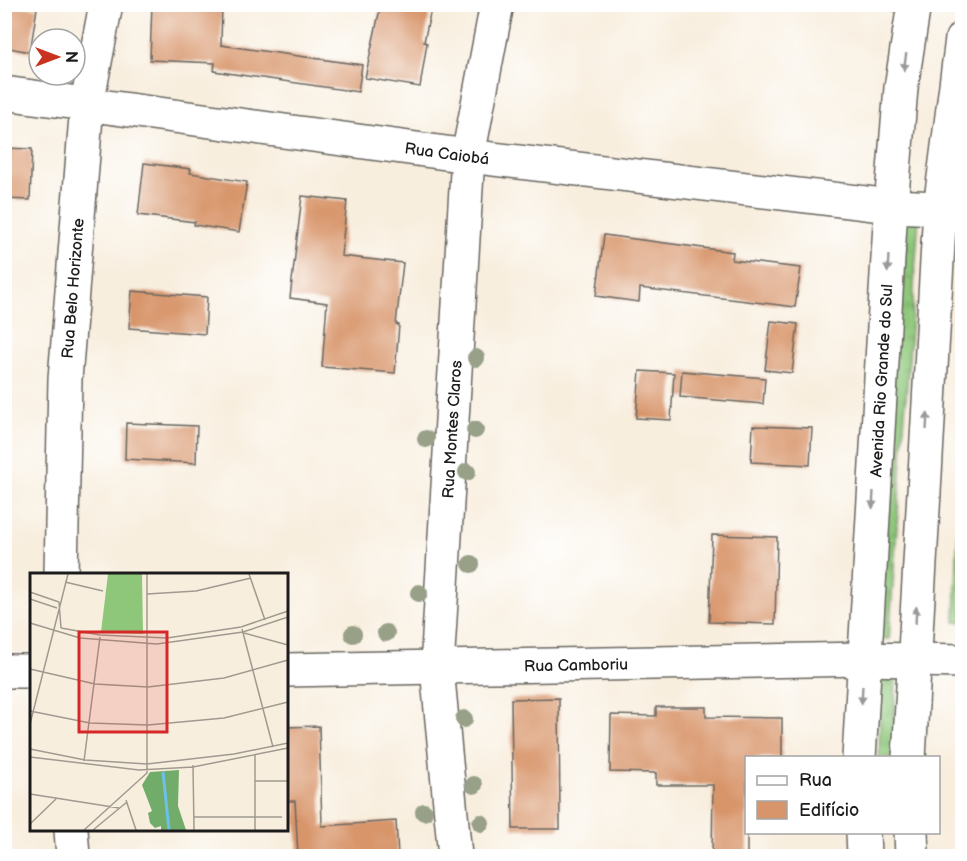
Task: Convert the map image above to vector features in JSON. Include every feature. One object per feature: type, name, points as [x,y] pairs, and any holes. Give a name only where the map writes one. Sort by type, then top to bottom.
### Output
[{"type":"street","name":"Rua Belo Horizonte","points":[[61,573],[64,379],[87,104],[105,4]]},
{"type":"street","name":"Rua Montes Claros","points":[[455,856],[437,668],[468,156],[497,4]]},
{"type":"street","name":"Avenida Rio Grande do Sul","points":[[859,756],[891,206],[901,88],[914,4]]},
{"type":"street","points":[[909,756],[940,208],[963,39]]},
{"type":"street","name":"Rua Caiobá","points":[[4,93],[468,156],[891,206],[940,208]]},
{"type":"street","name":"Rua Camboriu","points":[[288,670],[864,659],[913,661]]},
{"type":"street","points":[[913,661],[963,661]]},
{"type":"street","points":[[4,670],[30,671]]},
{"type":"street","points":[[71,831],[73,856]]},
{"type":"street","points":[[863,834],[864,856]]},
{"type":"street","points":[[912,834],[912,856]]},
{"type":"green space","points":[[900,215],[919,216],[889,639],[871,638]]},
{"type":"green space","points":[[962,413],[962,622],[955,622]]},
{"type":"green space","points":[[881,679],[896,679],[893,756],[879,756]]},
{"type":"building","points":[[4,4],[37,8],[34,27],[27,27],[27,51],[4,47]]},
{"type":"building","points":[[152,4],[222,4],[221,45],[362,65],[358,92],[214,71],[215,63],[150,60]]},
{"type":"building","points":[[381,4],[432,4],[424,42],[427,43],[420,87],[365,78]]},
{"type":"building","points":[[4,148],[32,149],[30,200],[4,199]]},
{"type":"building","points":[[144,163],[191,169],[190,173],[247,182],[239,232],[194,225],[195,222],[138,215]]},
{"type":"building","points":[[302,196],[347,201],[341,256],[403,263],[396,324],[399,325],[395,373],[322,367],[327,303],[290,298]]},
{"type":"building","points":[[604,235],[733,252],[732,260],[801,268],[795,307],[640,288],[639,302],[596,296]]},
{"type":"building","points":[[132,291],[207,297],[205,334],[129,328]]},
{"type":"building","points":[[771,321],[798,324],[792,373],[765,370]]},
{"type":"building","points":[[640,371],[674,373],[671,420],[636,418]]},
{"type":"building","points":[[682,371],[765,378],[763,404],[680,397]]},
{"type":"building","points":[[126,423],[197,426],[196,463],[125,459]]},
{"type":"building","points":[[753,426],[812,428],[810,465],[751,462]]},
{"type":"building","points":[[712,535],[777,537],[775,624],[709,622]]},
{"type":"building","points":[[559,698],[560,829],[513,829],[511,699]]},
{"type":"building","points":[[656,707],[706,707],[706,717],[782,718],[782,756],[745,756],[747,856],[712,856],[713,785],[656,785],[656,773],[610,772],[611,715],[656,716]]},
{"type":"building","points":[[319,726],[322,826],[396,821],[398,856],[298,856],[295,801],[288,801],[288,727]]}]
